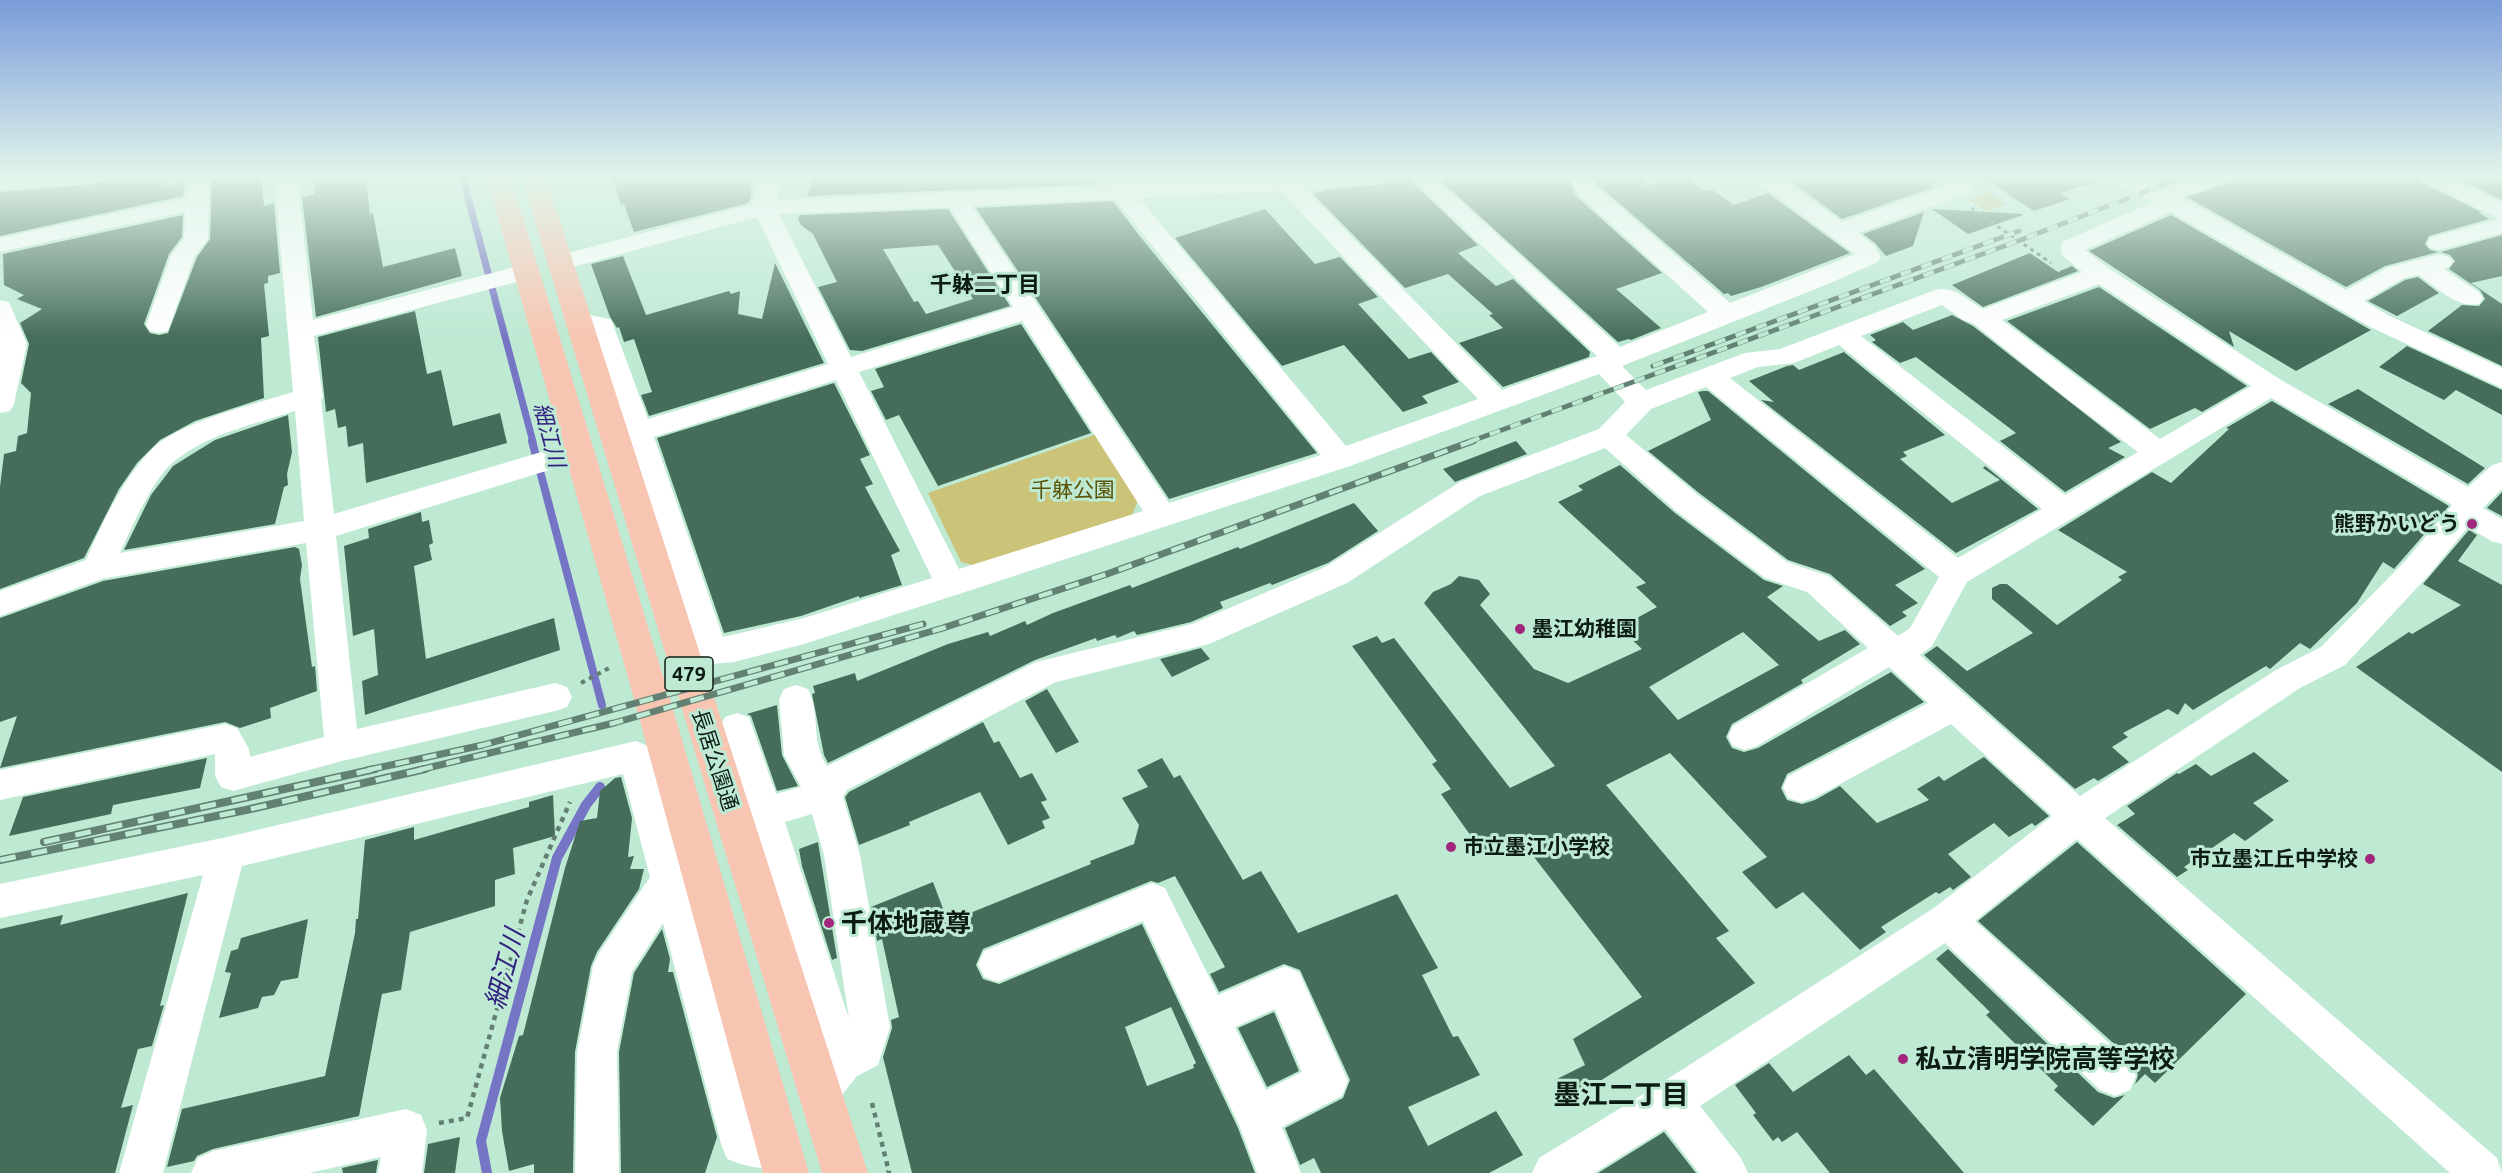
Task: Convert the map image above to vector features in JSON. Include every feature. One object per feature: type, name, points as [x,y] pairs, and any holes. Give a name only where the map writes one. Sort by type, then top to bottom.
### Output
[{"type":"highway","name":"長居公園通","points":[[507,230],[514,275],[565,455],[652,699],[782,1160]]},
{"type":"highway","name":"長居公園通","points":[[551,230],[579,321],[830,1076],[845,1173]]},
{"type":"street","points":[[0,245],[71,230]]},
{"type":"street","points":[[159,325],[183,255],[196,239],[196,230]]},
{"type":"street","points":[[291,230],[342,747]]},
{"type":"street","points":[[562,262],[683,230]]},
{"type":"street","points":[[775,230],[951,585]]},
{"type":"street","points":[[975,230],[1162,516]]},
{"type":"street","points":[[1152,230],[1340,459]]},
{"type":"street","points":[[1334,230],[1496,401]]},
{"type":"street","points":[[1476,230],[1610,360],[1641,402]]},
{"type":"street","points":[[1632,230],[1726,314]]},
{"type":"street","points":[[2106,230],[2073,246],[2073,254],[2089,278],[2468,506],[2502,533]]},
{"type":"street","points":[[2220,230],[2379,321],[2502,379]]},
{"type":"street","points":[[2344,302],[2394,273],[2494,230]]},
{"type":"street","points":[[579,321],[602,325],[711,651],[734,649],[804,631],[951,585],[1340,459],[1610,360],[1819,279],[1869,257],[1865,250],[1840,231]]},
{"type":"street","points":[[2434,257],[2470,298]]},
{"type":"street","points":[[302,331],[514,275]]},
{"type":"street","points":[[1983,318],[2089,278]]},
{"type":"street","points":[[763,813],[825,795],[835,779],[1048,671],[1198,635],[1336,575],[1470,489],[1609,436],[1641,402],[1755,359],[1784,357],[1944,296],[1974,316],[1983,318],[2081,396],[2157,452]]},
{"type":"street","points":[[0,309],[14,344],[0,404]]},
{"type":"street","points":[[638,432],[1027,311]]},
{"type":"street","points":[[1842,334],[2062,509]]},
{"type":"street","points":[[1711,377],[1956,574]]},
{"type":"street","points":[[1745,736],[1921,638],[1956,574],[2271,386]]},
{"type":"street","points":[[99,568],[126,506],[160,458],[199,432],[309,397]]},
{"type":"street","points":[[1609,436],[1688,503],[1776,570],[1818,584],[2482,1173]]},
{"type":"street","points":[[0,604],[99,568],[322,529],[565,455]]},
{"type":"street","points":[[1554,1173],[1670,1102],[1947,920],[2078,817],[2288,679],[2333,656],[2417,568],[2468,506],[2500,477]]},
{"type":"street","points":[[0,785],[225,738],[232,749],[233,776],[562,693]]},
{"type":"street","points":[[737,727],[763,813],[830,1076],[864,1051],[870,1027],[842,855],[825,795],[801,755],[796,699]]},
{"type":"street","points":[[1801,787],[1953,706]]},
{"type":"street","points":[[0,901],[227,853],[636,756],[742,1144],[782,1160]]},
{"type":"street","points":[[141,1173],[227,853]]},
{"type":"street","points":[[597,1173],[597,1052],[613,966],[669,881]]},
{"type":"street","points":[[998,964],[1152,900],[1257,1117],[1279,1173]]},
{"type":"street","points":[[1947,920],[2115,1076]]},
{"type":"street","points":[[1210,1018],[1285,985],[1327,1081],[1257,1117]]},
{"type":"street","points":[[1670,1102],[1726,1173]]},
{"type":"street","points":[[213,1173],[406,1130],[400,1173]]},
{"type":"path","points":[[2019,230],[2089,278]]},
{"type":"path","points":[[562,693],[612,667]]},
{"type":"path","points":[[406,1130],[467,1118],[526,900],[576,790],[574,771]]},
{"type":"path","points":[[872,1103],[888,1172]]},
{"type":"green space","name":"千躰公園","points":[[1097,434],[1138,500],[1131,518],[980,567],[961,562],[928,493]]},
{"type":"building","points":[[0,230],[29,230],[0,236]]},
{"type":"building","points":[[115,230],[182,230],[182,237],[169,254],[144,324],[150,333],[159,335],[168,333],[197,257],[210,239],[210,230],[276,230],[280,273],[268,276],[268,283],[264,284],[269,336],[261,338],[264,398],[195,421],[160,440],[137,463],[119,489],[84,558],[0,589],[0,487],[4,454],[16,451],[18,436],[27,433],[31,393],[21,383],[29,344],[20,323],[42,309],[17,299],[24,295],[4,285],[3,254]]},
{"type":"building","points":[[306,230],[376,230],[383,267],[455,248],[462,276],[316,317]]},
{"type":"building","points":[[807,230],[961,230],[1010,306],[862,351],[850,350],[818,287],[837,282],[813,234]],"holes":[[[938,245],[973,299],[926,314],[918,301],[914,302],[883,249]]]},
{"type":"building","points":[[990,230],[1135,230],[1317,453],[1169,499]]},
{"type":"building","points":[[1201,230],[1284,230],[1315,264],[1340,257],[1378,297],[1358,304],[1409,359],[1431,352],[1459,382],[1422,396],[1428,403],[1403,412],[1344,345],[1282,366],[1175,238]]},
{"type":"building","points":[[1348,230],[1462,230],[1478,245],[1458,253],[1496,286],[1513,279],[1590,352],[1589,357],[1503,387],[1459,343],[1503,328],[1489,315],[1493,314],[1448,274],[1405,288]]},
{"type":"building","points":[[1495,230],[1614,230],[1662,273],[1616,289],[1661,328],[1631,340],[1618,342]]},
{"type":"building","points":[[1650,230],[1818,230],[1850,253],[1761,287],[1731,296],[1728,293],[1724,294]]},
{"type":"building","points":[[1875,230],[1918,230],[1913,246],[1886,256],[1863,234]]},
{"type":"building","points":[[1962,230],[1980,230],[1968,234]]},
{"type":"building","points":[[2137,230],[2197,230],[2371,330],[2296,371],[2229,331],[2234,347],[2089,251]]},
{"type":"building","points":[[2245,230],[2451,230],[2429,236],[2425,244],[2430,250],[2438,252],[2385,266],[2346,287]]},
{"type":"building","points":[[2502,235],[2502,276],[2471,283],[2502,304],[2502,366],[2428,331],[2462,305],[2479,306],[2485,299],[2480,290],[2449,269],[2455,261],[2450,255],[2441,252]]},
{"type":"building","points":[[2030,253],[2058,272],[2072,266],[2078,271],[1983,307],[1952,285]]},
{"type":"building","points":[[623,256],[646,315],[729,291],[731,294],[740,291],[738,314],[762,319],[775,263],[824,363],[649,416],[641,395],[652,392],[634,339],[624,342],[619,327],[617,328],[610,317],[591,264]]},
{"type":"building","points":[[2418,277],[2439,293],[2397,316],[2368,301],[2405,280]]},
{"type":"building","points":[[2099,287],[2247,386],[2202,412],[2195,408],[2150,429],[2007,321]]},
{"type":"building","points":[[415,311],[427,374],[441,370],[453,426],[500,413],[507,443],[366,483],[363,443],[348,447],[346,426],[338,428],[335,409],[326,412],[318,337]]},
{"type":"building","points":[[1952,315],[1973,326],[2121,442],[2108,448],[2125,457],[2065,492],[2000,441],[2016,433],[1916,357],[1900,363],[1872,342],[1876,340],[1870,335],[1903,322],[1913,330]]},
{"type":"building","points":[[1021,324],[1091,433],[938,486],[899,415],[886,420],[871,391],[884,387],[875,369]]},
{"type":"building","points":[[2407,346],[2502,390],[2502,415],[2456,390],[2444,400],[2379,367]]},
{"type":"building","points":[[1844,352],[1945,435],[1903,452],[1907,456],[1900,459],[1952,503],[2000,480],[1983,468],[1985,466],[2038,509],[1956,553],[1761,400],[1774,402],[1749,381],[1787,366],[1793,365],[1799,370]]},
{"type":"building","points":[[834,383],[870,455],[860,459],[873,484],[865,487],[900,551],[891,555],[902,585],[859,598],[859,596],[801,616],[724,633],[657,438]]},
{"type":"building","points":[[2358,389],[2485,468],[2468,484],[2328,404]]},
{"type":"building","points":[[1708,391],[1925,569],[1895,585],[1918,603],[1902,612],[1907,616],[1890,626],[1830,574],[1788,560],[1699,493],[1648,451],[1711,420],[1698,392]]},
{"type":"building","points":[[2272,401],[2449,506],[2394,569],[2383,562],[2357,603],[2310,649],[2300,643],[2270,669],[2266,666],[2193,710],[2185,703],[2178,715],[2168,709],[2123,733],[2128,737],[2112,747],[2129,762],[2098,781],[2094,778],[2075,789],[1924,655],[1937,646],[1967,671],[2033,633],[1992,599],[1992,588],[2000,584],[2007,584],[2057,625],[2122,580],[2118,577],[2127,572],[2058,530],[2152,472],[2171,483],[2229,429],[2226,428]]},
{"type":"building","points":[[288,415],[292,452],[287,474],[288,485],[284,487],[275,524],[124,550],[151,495],[173,466],[215,440]]},
{"type":"building","points":[[1516,441],[1527,454],[1455,482],[1443,469]]},
{"type":"building","points":[[1620,465],[1675,513],[1764,580],[1783,586],[1767,597],[1819,641],[1845,630],[1860,644],[1801,680],[1803,683],[1732,724],[1726,737],[1732,748],[1744,752],[1758,748],[1891,672],[1924,702],[1787,774],[1781,788],[1787,800],[1802,804],[1815,800],[1840,786],[1877,823],[1929,800],[1917,789],[1939,776],[1944,781],[1984,757],[2049,816],[2035,826],[2032,823],[2009,837],[1994,823],[1948,854],[1971,877],[1953,890],[1950,887],[1939,894],[1936,892],[1881,927],[1886,932],[1860,950],[1803,892],[1776,909],[1742,872],[1767,857],[1670,753],[1606,785],[1729,931],[1716,938],[1755,983],[1570,1100],[1555,1080],[1585,1065],[1573,1039],[1642,997],[1517,835],[1483,853],[1441,794],[1451,789],[1432,764],[1437,761],[1352,646],[1377,636],[1382,643],[1394,638],[1510,788],[1555,766],[1424,603],[1433,592],[1451,584],[1459,576],[1479,580],[1490,594],[1480,605],[1534,669],[1568,683],[1642,649],[1629,637],[1636,633],[1626,624],[1657,607],[1636,587],[1646,583],[1558,502],[1583,490],[1578,486]],"holes":[[[1743,632],[1779,665],[1678,720],[1649,687]]]},
{"type":"building","points":[[2502,492],[2502,516],[2487,508]]},
{"type":"building","points":[[1354,503],[1378,531],[1328,563],[1220,602],[1223,608],[1191,622],[1137,635],[1134,631],[1117,638],[1115,635],[1097,641],[1096,638],[1035,660],[828,763],[824,755],[812,694],[815,693],[813,686],[855,673],[857,681],[948,644],[988,632],[990,636],[1025,621],[1027,625],[1130,585],[1132,588],[1238,547],[1240,549]]},
{"type":"building","points":[[421,512],[422,522],[429,520],[433,543],[429,545],[432,560],[414,566],[426,659],[554,618],[560,650],[365,715],[362,681],[378,675],[374,629],[353,636],[344,546],[369,538],[368,529]]},
{"type":"building","points":[[2469,530],[2477,535],[2458,561],[2502,585],[2502,772],[2356,667],[2409,632],[2412,634],[2461,605],[2423,584]]},
{"type":"building","points":[[295,547],[299,549],[302,565],[300,579],[317,691],[270,708],[271,718],[240,728],[225,722],[0,768],[17,716],[0,722],[0,618],[103,581]]},
{"type":"building","points":[[1201,648],[1210,659],[1172,677],[1160,659]]},
{"type":"building","points":[[1047,689],[1079,742],[1056,753],[1025,701]]},
{"type":"building","points":[[777,705],[782,755],[798,786],[777,791],[751,716],[747,714]]},
{"type":"building","points":[[983,722],[994,743],[999,741],[1020,778],[1032,773],[1047,800],[1041,802],[1050,818],[1042,821],[1045,828],[1008,845],[980,792],[909,822],[910,825],[859,845],[845,797],[849,792]]},
{"type":"building","points":[[2254,752],[2289,781],[2253,803],[2274,820],[2245,841],[2234,833],[2184,867],[2188,870],[2177,877],[2117,825],[2135,814],[2127,806],[2177,773],[2196,764],[2211,776]]},
{"type":"building","points":[[207,758],[200,788],[113,805],[111,814],[9,836],[23,797]]},
{"type":"building","points":[[1162,758],[1174,778],[1180,775],[1243,880],[1261,871],[1298,933],[1397,894],[1438,968],[1422,975],[1453,1037],[1458,1036],[1480,1075],[1408,1107],[1428,1146],[1496,1111],[1523,1155],[1489,1173],[1321,1173],[1314,1158],[1300,1165],[1285,1128],[1343,1098],[1350,1080],[1300,970],[1284,964],[1219,992],[1210,974],[1225,967],[1175,876],[1158,883],[1151,881],[983,949],[976,965],[983,979],[999,984],[1142,924],[1238,1128],[1255,1173],[912,1173],[883,1057],[892,1028],[891,1020],[899,1017],[882,939],[877,941],[871,907],[933,882],[948,922],[1091,864],[1090,861],[1134,844],[1139,825],[1122,798],[1148,787],[1137,770]],"holes":[[[1171,1007],[1196,1063],[1193,1065],[1194,1068],[1147,1086],[1125,1027]]]},
{"type":"building","points":[[621,777],[632,818],[628,857],[634,856],[630,869],[644,869],[639,889],[597,952],[591,966],[575,1052],[573,1173],[534,1173],[534,1164],[509,1171],[502,1131],[500,1098],[519,1036],[523,1035],[565,868],[580,821],[597,818],[600,791],[615,778]]},
{"type":"building","points":[[553,795],[555,836],[513,848],[515,874],[495,880],[495,906],[410,932],[401,990],[382,994],[359,1116],[213,1149],[197,1156],[194,1161],[167,1167],[182,1109],[325,1076],[356,919],[358,919],[365,840],[414,827],[414,840],[529,807],[529,802]]},
{"type":"building","points":[[818,842],[837,958],[832,960],[802,866],[799,849]]},
{"type":"building","points":[[2077,842],[2246,994],[2155,1083],[2145,1074],[2135,1084],[2138,1075],[2132,1060],[1978,921]]},
{"type":"building","points":[[188,893],[160,1006],[164,1005],[152,1046],[138,1049],[121,1108],[133,1105],[115,1173],[0,1173],[0,929],[63,915],[60,925]]},
{"type":"building","points":[[308,919],[298,978],[281,981],[274,995],[262,997],[258,1008],[219,1018],[231,973],[225,972],[231,951],[238,949],[241,938]]},
{"type":"building","points":[[662,929],[670,959],[668,972],[673,972],[717,1137],[705,1173],[621,1173],[619,1052],[634,973]]},
{"type":"building","points":[[1948,949],[2098,1092],[2114,1098],[2125,1095],[2093,1126],[2054,1090],[2058,1086],[1986,1015],[1990,1012],[1936,959]]},
{"type":"building","points":[[1274,1012],[1299,1071],[1267,1087],[1238,1028]]},
{"type":"building","points":[[1849,1055],[1866,1075],[1874,1069],[1964,1173],[1830,1173],[1797,1132],[1782,1142],[1778,1137],[1773,1141],[1753,1115],[1756,1113],[1735,1085],[1769,1063],[1793,1092]]},
{"type":"building","points":[[1664,1132],[1696,1173],[1598,1173]]},
{"type":"building","points":[[460,1137],[455,1173],[424,1173],[428,1144]]},
{"type":"building","points":[[378,1160],[376,1173],[343,1173],[342,1168]]},
{"type":"waterway","name":"細江川","points":[[477,230],[533,442]]},
{"type":"waterway","name":"細江川","points":[[532,441],[602,705]]},
{"type":"waterway","name":"細江川","points":[[487,1173],[481,1141],[557,858],[586,805],[600,787]]},
{"type":"railway","points":[[1469,442],[2047,230]]},
{"type":"railway","points":[[1653,366],[2019,231]]},
{"type":"railway","points":[[419,770],[614,723],[943,628],[1107,574],[1473,441]]},
{"type":"railway","points":[[368,770],[483,745],[923,624]]},
{"type":"railway","points":[[44,842],[375,769]]},
{"type":"railway","points":[[0,860],[246,810],[425,769]]},
{"type":"place","name":"熊野かいどう","points":[[2472,524]]},
{"type":"place","name":"墨江幼稚園","points":[[1520,629]]},
{"type":"place","name":"市立墨江小学校","points":[[1451,847]]},
{"type":"place","name":"市立墨江丘中学校","points":[[2370,859]]},
{"type":"place","name":"千体地蔵尊","points":[[829,923]]},
{"type":"place","name":"私立清明学院高等学校","points":[[1903,1059]]},
{"type":"district","name":"千躰二丁目","points":[[985,285]]},
{"type":"district","name":"墨江二丁目","points":[[1621,1095]]}]
